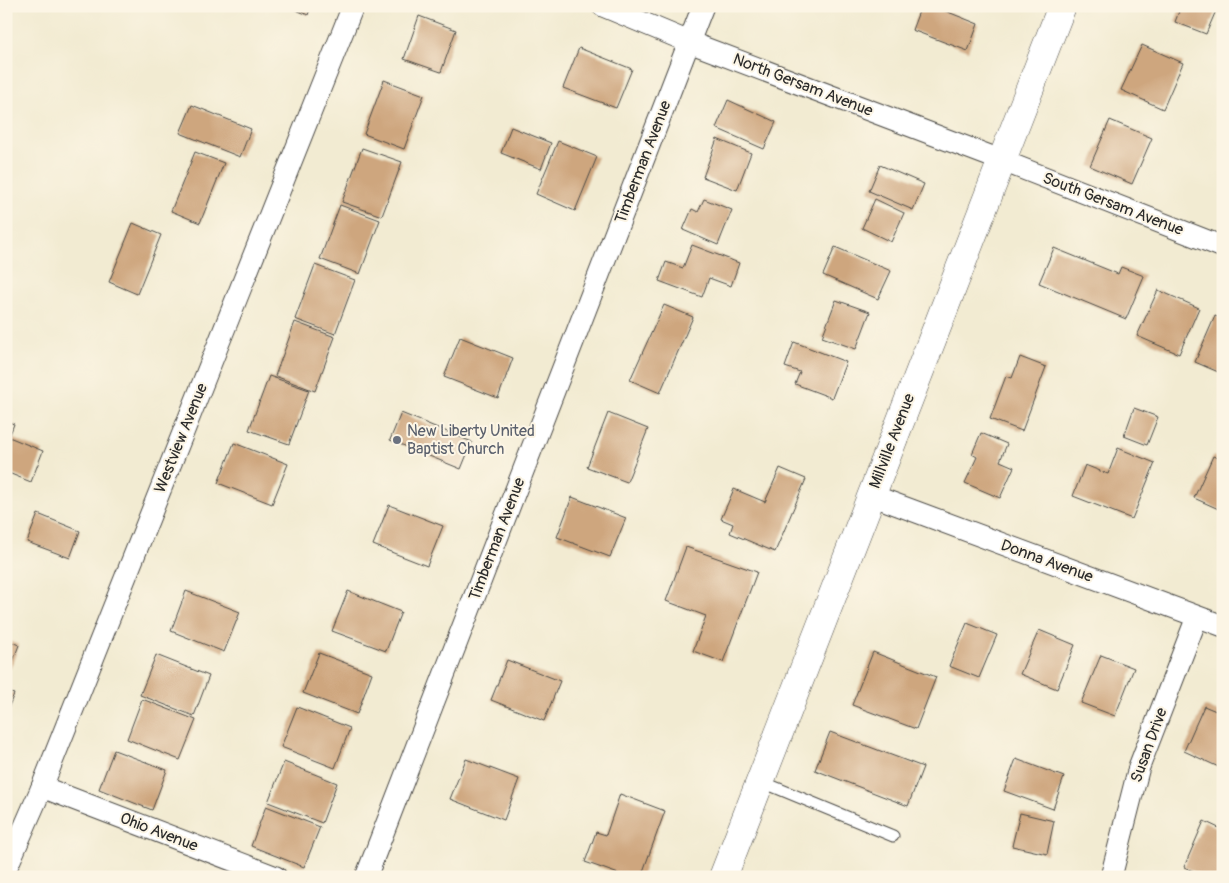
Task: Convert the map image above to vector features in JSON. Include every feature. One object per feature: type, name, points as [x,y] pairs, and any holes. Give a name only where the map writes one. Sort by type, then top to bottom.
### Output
[{"type":"main road","name":"Millville Avenue","points":[[723,877],[1062,6]]},
{"type":"street","name":"Westview Avenue","points":[[6,869],[42,787],[353,6]]},
{"type":"street","name":"North Gersam Avenue","points":[[603,6],[689,42],[1003,161]]},
{"type":"street","name":"Timberman Avenue","points":[[366,877],[703,6]]},
{"type":"street","name":"South Gersam Avenue","points":[[1003,161],[1223,247]]},
{"type":"street","name":"Donna Avenue","points":[[871,495],[1223,626]]},
{"type":"street","name":"Susan Drive","points":[[1111,877],[1139,766],[1197,617]]},
{"type":"street","name":"Ohio Avenue","points":[[42,787],[276,877]]},
{"type":"lane","points":[[760,781],[893,836]]},
{"type":"building","points":[[287,6],[311,6],[308,15]]},
{"type":"building","points":[[921,6],[933,6],[978,24],[968,51],[912,30]]},
{"type":"building","points":[[1181,6],[1218,6],[1206,34],[1175,22]]},
{"type":"building","points":[[419,16],[456,30],[441,72],[404,59]]},
{"type":"building","points":[[1142,45],[1183,63],[1163,109],[1121,90]]},
{"type":"building","points":[[579,48],[632,69],[616,108],[563,88]]},
{"type":"building","points":[[384,80],[424,95],[404,149],[364,134]]},
{"type":"building","points":[[728,100],[776,122],[764,149],[716,128]]},
{"type":"building","points":[[192,105],[251,129],[240,157],[180,133]]},
{"type":"building","points":[[1110,120],[1152,138],[1132,184],[1090,166]]},
{"type":"building","points":[[511,127],[551,143],[541,169],[501,153]]},
{"type":"building","points":[[717,139],[751,153],[737,190],[703,177]]},
{"type":"building","points":[[558,141],[597,157],[575,211],[536,194]]},
{"type":"building","points":[[362,148],[402,162],[382,216],[342,202]]},
{"type":"building","points":[[195,152],[224,163],[200,223],[171,211]]},
{"type":"building","points":[[880,165],[924,184],[913,210],[869,191]]},
{"type":"building","points":[[704,199],[732,210],[718,245],[683,230],[692,209],[698,212]]},
{"type":"building","points":[[875,199],[904,213],[891,242],[862,228]]},
{"type":"building","points":[[340,205],[380,220],[360,274],[320,259]]},
{"type":"building","points":[[133,223],[161,235],[137,294],[109,282]]},
{"type":"building","points":[[692,245],[739,263],[731,286],[709,278],[702,297],[659,281],[666,262],[683,268]]},
{"type":"building","points":[[835,247],[891,271],[878,299],[823,275]]},
{"type":"building","points":[[1054,248],[1118,274],[1121,267],[1144,276],[1126,319],[1039,283]]},
{"type":"building","points":[[315,265],[355,280],[335,334],[295,319]]},
{"type":"building","points":[[1158,290],[1199,308],[1179,354],[1137,336]]},
{"type":"building","points":[[836,300],[870,312],[856,349],[822,337]]},
{"type":"building","points":[[664,305],[693,317],[660,393],[630,380]]},
{"type":"building","points":[[1215,316],[1223,319],[1223,374],[1195,362]]},
{"type":"building","points":[[295,322],[335,337],[315,391],[275,376]]},
{"type":"building","points":[[460,337],[513,358],[498,398],[444,377]]},
{"type":"building","points":[[794,342],[846,362],[832,398],[795,384],[800,372],[785,367]]},
{"type":"building","points":[[1020,357],[1046,367],[1022,431],[990,419],[1006,376],[1012,378]]},
{"type":"building","points":[[269,376],[309,390],[289,444],[249,430]]},
{"type":"building","points":[[1134,408],[1158,417],[1147,445],[1124,436]]},
{"type":"building","points":[[401,413],[472,442],[461,469],[390,440]]},
{"type":"building","points":[[608,413],[648,429],[627,482],[587,467]]},
{"type":"building","points":[[6,421],[14,424],[9,437],[43,451],[31,482],[6,472]]},
{"type":"building","points":[[981,433],[1007,444],[1000,461],[1014,467],[1000,498],[965,483],[977,457],[972,454]]},
{"type":"building","points":[[234,443],[288,464],[272,504],[218,483]]},
{"type":"building","points":[[1118,448],[1155,463],[1132,519],[1073,496],[1085,465],[1108,474]]},
{"type":"building","points":[[1213,456],[1223,460],[1223,511],[1194,498]]},
{"type":"building","points":[[780,468],[806,479],[775,552],[730,533],[733,524],[721,519],[734,489],[765,502]]},
{"type":"building","points":[[572,497],[626,518],[610,557],[557,537]]},
{"type":"building","points":[[389,505],[443,526],[427,566],[373,545]]},
{"type":"building","points":[[38,514],[80,531],[70,558],[27,542]]},
{"type":"building","points":[[686,547],[757,572],[723,662],[693,651],[706,616],[666,601]]},
{"type":"building","points":[[186,591],[240,612],[224,652],[171,631]]},
{"type":"building","points":[[348,591],[401,612],[386,651],[332,631]]},
{"type":"building","points":[[967,623],[997,635],[979,678],[949,666]]},
{"type":"building","points":[[1039,630],[1075,645],[1057,689],[1020,674]]},
{"type":"building","points":[[6,640],[19,645],[10,669],[6,668]]},
{"type":"building","points":[[873,652],[936,677],[916,729],[852,705]]},
{"type":"building","points":[[319,653],[372,673],[357,714],[303,693]]},
{"type":"building","points":[[156,655],[209,676],[194,716],[140,695]]},
{"type":"building","points":[[1101,655],[1134,668],[1115,716],[1081,703]]},
{"type":"building","points":[[507,660],[560,681],[544,721],[491,700]]},
{"type":"building","points":[[6,691],[14,694],[6,713]]},
{"type":"building","points":[[142,699],[196,720],[180,760],[127,739]]},
{"type":"building","points":[[1204,706],[1223,714],[1223,769],[1184,751]]},
{"type":"building","points":[[297,707],[350,728],[335,768],[281,747]]},
{"type":"building","points":[[830,732],[923,767],[908,806],[815,770]]},
{"type":"building","points":[[114,750],[167,770],[152,810],[99,789]]},
{"type":"building","points":[[466,759],[519,779],[504,820],[450,799]]},
{"type":"building","points":[[1016,759],[1064,777],[1053,809],[1004,791]]},
{"type":"building","points":[[284,762],[337,783],[322,823],[268,802]]},
{"type":"building","points":[[620,794],[665,811],[641,877],[627,877],[585,862],[596,832],[606,835]]},
{"type":"building","points":[[266,806],[320,827],[304,867],[251,846]]},
{"type":"building","points":[[1020,813],[1054,821],[1047,854],[1012,846]]},
{"type":"building","points":[[1204,821],[1223,830],[1223,877],[1206,877],[1184,867]]},
{"type":"place","name":"New Liberty United Baptist Church","points":[[397,440]]}]
